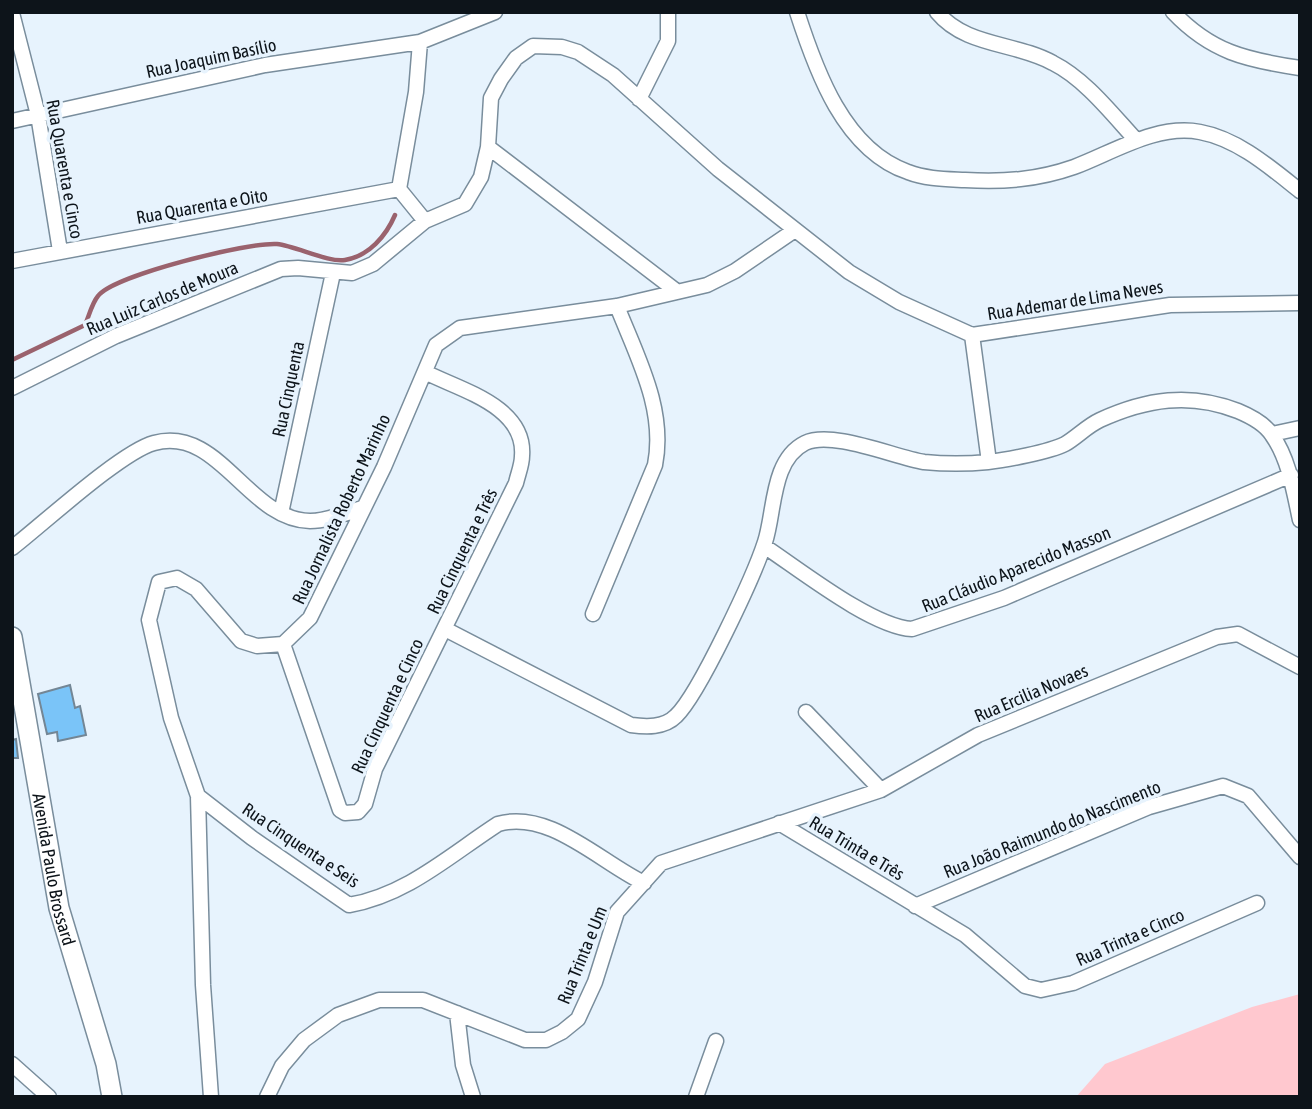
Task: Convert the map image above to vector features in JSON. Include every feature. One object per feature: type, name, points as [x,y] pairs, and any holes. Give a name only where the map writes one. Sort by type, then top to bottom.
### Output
[{"type":"main road","name":"Avenida Paulo Brossard","points":[[12,637],[59,908],[98,1037],[112,1097]]},
{"type":"street","name":"Rua Joaquim Basílio","points":[[12,121],[265,65],[419,42],[495,12]]},
{"type":"street","points":[[639,99],[668,41],[668,12]]},
{"type":"street","points":[[797,12],[832,100],[876,154],[908,173],[928,178],[1022,181],[1065,170],[1136,140],[1169,132],[1200,132],[1246,150],[1300,191]]},
{"type":"street","points":[[937,12],[949,27],[963,35],[1034,53],[1056,64],[1073,76],[1136,140]]},
{"type":"street","points":[[1173,12],[1195,35],[1226,52],[1300,68]]},
{"type":"street","name":"Rua Quarenta e Cinco","points":[[12,13],[38,115],[60,251]]},
{"type":"street","points":[[419,42],[416,92],[399,189],[425,221]]},
{"type":"street","name":"Rua Ademar de Lima Neves","points":[[488,147],[491,98],[516,58],[533,46],[562,47],[578,52],[613,75],[718,169],[849,272],[899,302],[972,335],[1170,305],[1300,303]]},
{"type":"street","points":[[488,147],[675,290]]},
{"type":"street","name":"Rua Luiz Carlos de Moura","points":[[12,388],[116,336],[281,269],[352,273],[373,264],[425,221],[465,204],[477,187],[488,147]]},
{"type":"street","name":"Rua Quarenta e Oito","points":[[12,261],[399,189]]},
{"type":"street","name":"Rua Jornalista Roberto Marinho","points":[[283,644],[310,618],[436,345],[460,328],[489,321],[617,306],[716,281],[794,230]]},
{"type":"street","name":"Rua Cinquenta","points":[[281,513],[333,273]]},
{"type":"street","points":[[593,614],[655,465],[660,440],[654,404],[617,306]]},
{"type":"street","points":[[972,335],[989,462]]},
{"type":"street","name":"Rua Cinquenta e Três","points":[[425,372],[502,410],[514,423],[520,436],[523,455],[516,483],[445,629],[631,725],[647,727],[664,724],[676,716],[706,669],[764,546]]},
{"type":"street","points":[[764,546],[773,515],[776,483],[789,460],[805,443],[827,439],[925,462],[989,462],[1063,445],[1099,421],[1174,398],[1202,399],[1228,407],[1251,417],[1272,434],[1291,475],[1300,520]]},
{"type":"street","points":[[1272,434],[1300,428]]},
{"type":"street","points":[[12,548],[125,459],[151,443],[164,441],[197,445],[281,513],[312,521],[362,508]]},
{"type":"street","name":"Rua Cláudio Aparecido Masson","points":[[764,546],[873,617],[898,628],[912,629],[1004,598],[1291,475]]},
{"type":"street","points":[[211,1097],[203,985],[198,796],[171,718],[149,620],[159,582],[177,578],[196,589],[241,641],[257,646],[283,644]]},
{"type":"street","name":"Rua Cinquenta e Cinco","points":[[283,644],[341,810],[352,814],[365,804],[375,769],[445,629]]},
{"type":"street","name":"Rua Ercilia Novaes","points":[[779,823],[881,790],[978,735],[1217,637],[1238,634],[1300,667]]},
{"type":"street","points":[[806,712],[881,790]]},
{"type":"street","name":"Rua João Raimundo do Nascimento","points":[[915,905],[1149,807],[1223,786],[1248,796],[1300,857]]},
{"type":"street","name":"Rua Cinquenta e Seis","points":[[198,796],[349,905],[373,901],[400,890],[498,824],[512,820],[545,825],[644,883]]},
{"type":"street","name":"Rua Trinta e Um","points":[[267,1097],[282,1066],[304,1040],[338,1015],[379,1000],[423,1000],[526,1040],[545,1040],[562,1032],[578,1019],[595,982],[617,912],[661,863],[779,823]]},
{"type":"street","name":"Rua Trinta e Três","points":[[779,823],[915,905]]},
{"type":"street","name":"Rua Trinta e Cinco","points":[[915,905],[965,935],[1025,986],[1041,990],[1073,983],[1257,903]]},
{"type":"street","points":[[457,1013],[463,1065],[473,1097]]},
{"type":"street","points":[[696,1097],[716,1041]]},
{"type":"street","points":[[12,1064],[48,1097]]},
{"type":"shaded area","points":[[1300,994],[1300,1097],[1076,1097],[1105,1064],[1252,1007]]},
{"type":"building","points":[[70,685],[75,708],[80,706],[86,735],[58,741],[57,732],[47,734],[38,694]]},
{"type":"building","points":[[16,739],[18,758],[12,758],[12,740]]},
{"type":"waterway","points":[[12,360],[85,325],[98,296],[129,279],[183,261],[262,245],[285,245],[330,259],[354,258],[376,244],[395,215]]}]
